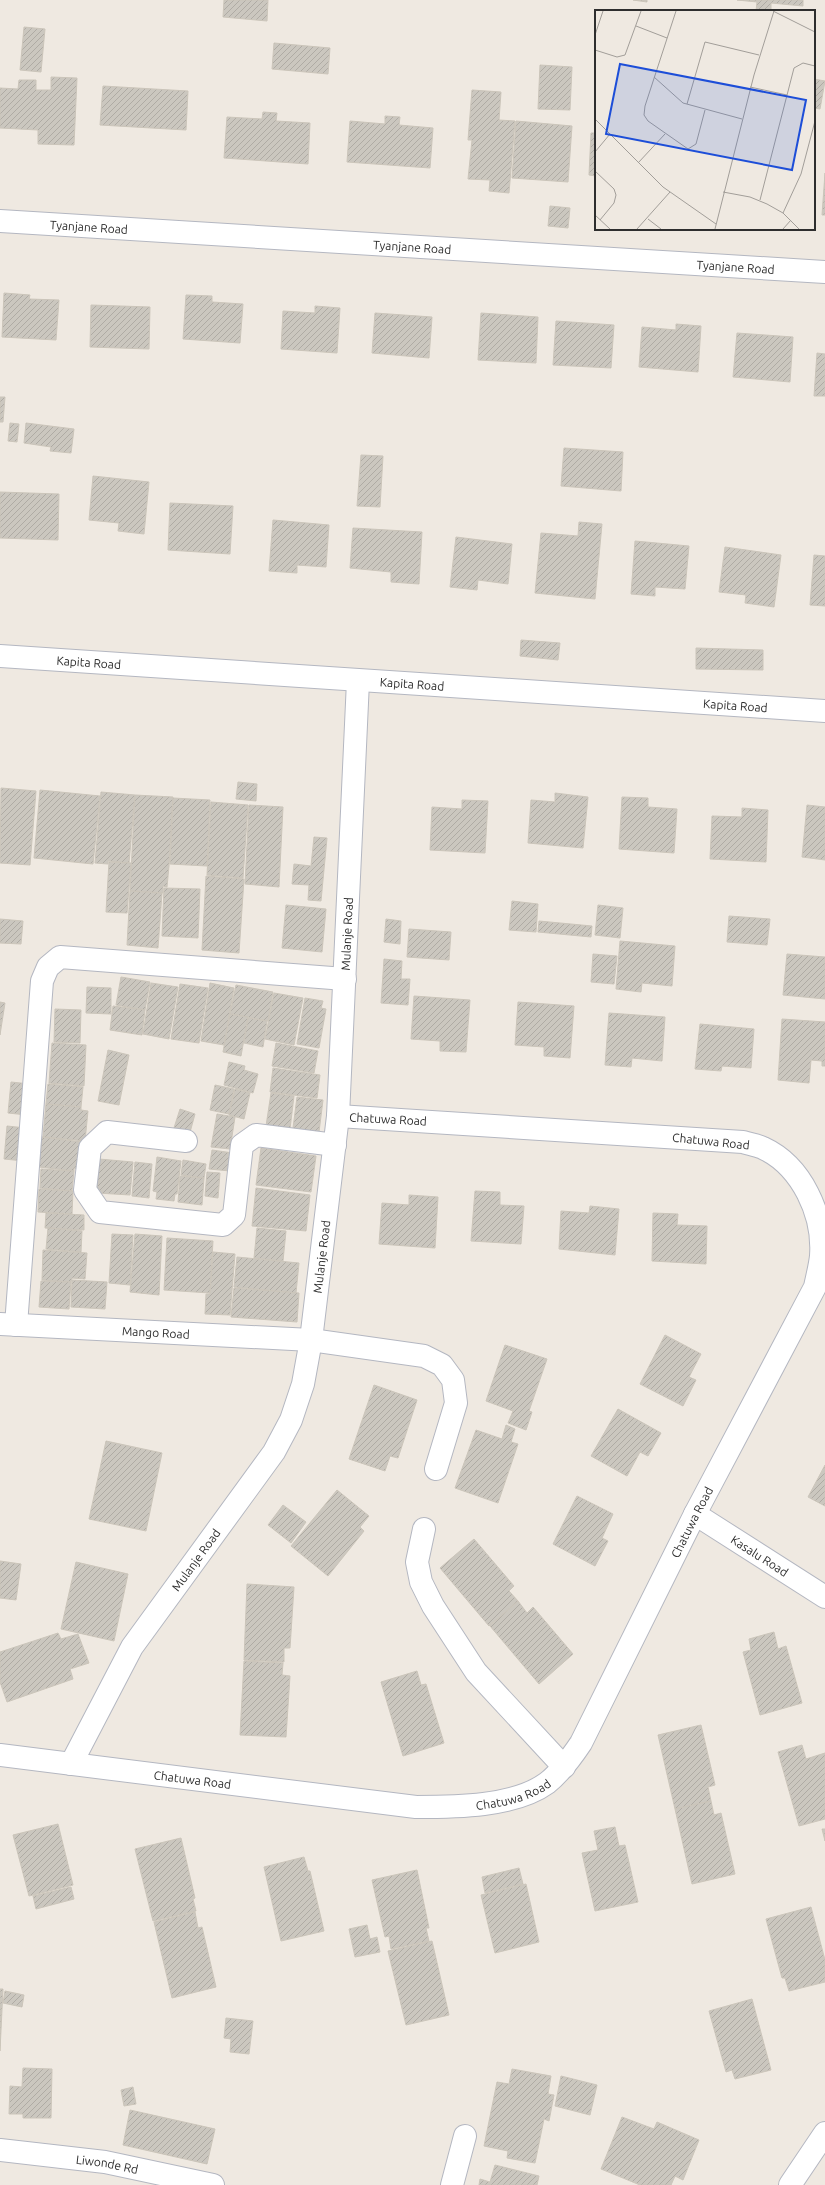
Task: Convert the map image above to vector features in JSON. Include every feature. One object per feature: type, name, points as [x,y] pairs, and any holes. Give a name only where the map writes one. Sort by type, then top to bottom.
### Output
[{"type":"street","name":"Tyanjane Road","points":[[0,221],[825,272]]},
{"type":"street","name":"Kapita Road","points":[[0,656],[825,711]]},
{"type":"street","name":"Mulanje Road","points":[[71,1764],[132,1647],[274,1452],[291,1420],[303,1384],[311,1340],[338,1116],[358,681]]},
{"type":"street","points":[[8,1325],[42,981],[48,967],[60,957],[345,979]]},
{"type":"street","name":"Chatuwa Road","points":[[0,1755],[416,1807],[467,1807],[524,1795],[546,1783],[564,1767],[581,1743],[695,1514],[815,1286],[821,1255],[818,1226],[811,1198],[794,1173],[777,1156],[768,1150],[743,1142],[338,1116]]},
{"type":"street","points":[[186,1141],[107,1132],[90,1148],[85,1190],[100,1212],[223,1225],[234,1215],[242,1145],[256,1135],[335,1145]]},
{"type":"street","name":"Mango Road","points":[[8,1325],[311,1340],[424,1356],[442,1365],[453,1380],[456,1403],[436,1469]]},
{"type":"street","name":"Kasalu Road","points":[[695,1514],[825,1597]]},
{"type":"street","points":[[424,1529],[417,1562],[421,1582],[433,1606],[476,1672],[564,1767]]},
{"type":"street","points":[[452,2185],[466,2136]]},
{"type":"street","points":[[790,2185],[823,2139]]},
{"type":"street","name":"Liwonde Rd","points":[[0,2150],[106,2162],[213,2185]]},
{"type":"building","points":[[224,0],[268,0],[267,21],[223,17]]},
{"type":"building","points":[[633,0],[647,0],[647,2]]},
{"type":"building","points":[[737,0],[803,0],[803,6],[771,3],[771,10],[756,10],[757,2]]},
{"type":"building","points":[[24,27],[45,29],[41,72],[20,70]]},
{"type":"building","points":[[274,43],[330,48],[328,74],[272,69]]},
{"type":"building","points":[[540,65],[572,67],[570,110],[538,109]]},
{"type":"building","points":[[51,77],[77,78],[74,145],[38,144],[38,130],[0,128],[0,88],[18,89],[19,80],[36,80],[36,90],[51,90]]},
{"type":"building","points":[[815,79],[825,81],[820,109],[815,108]]},
{"type":"building","points":[[103,86],[188,91],[186,130],[100,125]]},
{"type":"building","points":[[472,90],[501,92],[499,120],[515,121],[509,193],[489,191],[490,180],[468,179],[472,140],[468,140]]},
{"type":"building","points":[[263,112],[277,113],[276,121],[310,123],[308,164],[224,158],[227,117],[262,119]]},
{"type":"building","points":[[385,116],[400,117],[399,125],[433,128],[430,168],[347,162],[350,121],[385,124]]},
{"type":"building","points":[[516,121],[572,126],[568,182],[512,178]]},
{"type":"building","points":[[591,133],[595,133],[595,176],[589,175]]},
{"type":"building","points":[[825,173],[825,215],[822,215]]},
{"type":"building","points":[[550,206],[570,208],[568,228],[548,226]]},
{"type":"building","points":[[4,293],[30,295],[29,299],[59,300],[56,340],[2,337]]},
{"type":"building","points":[[186,295],[212,296],[212,302],[243,304],[240,343],[183,339]]},
{"type":"building","points":[[91,305],[150,307],[149,349],[90,347]]},
{"type":"building","points":[[315,306],[340,308],[337,353],[281,349],[283,311],[315,313]]},
{"type":"building","points":[[375,313],[432,317],[429,358],[372,353]]},
{"type":"building","points":[[481,313],[538,317],[536,363],[478,360]]},
{"type":"building","points":[[556,321],[614,325],[611,368],[553,365]]},
{"type":"building","points":[[676,324],[701,326],[698,372],[639,367],[642,327],[676,330]]},
{"type":"building","points":[[737,333],[793,337],[790,382],[733,377]]},
{"type":"building","points":[[817,353],[825,354],[825,396],[814,396]]},
{"type":"building","points":[[0,397],[5,397],[3,422],[0,422]]},
{"type":"building","points":[[10,423],[19,424],[17,442],[8,441]]},
{"type":"building","points":[[26,423],[74,429],[71,453],[50,451],[51,447],[24,443]]},
{"type":"building","points":[[564,448],[623,452],[621,491],[561,486]]},
{"type":"building","points":[[361,455],[383,456],[380,507],[357,506]]},
{"type":"building","points":[[93,476],[149,482],[144,534],[118,531],[119,523],[89,520]]},
{"type":"building","points":[[0,492],[59,494],[58,540],[0,538]]},
{"type":"building","points":[[170,503],[233,506],[230,554],[168,550]]},
{"type":"building","points":[[273,520],[329,525],[326,567],[297,565],[297,573],[269,571]]},
{"type":"building","points":[[579,522],[602,524],[595,599],[535,593],[541,533],[578,536]]},
{"type":"building","points":[[353,528],[422,532],[419,584],[391,582],[391,572],[350,568]]},
{"type":"building","points":[[456,537],[512,544],[508,584],[478,580],[477,590],[450,587]]},
{"type":"building","points":[[635,541],[689,546],[685,589],[655,587],[655,596],[631,594]]},
{"type":"building","points":[[725,547],[781,555],[774,607],[745,603],[746,595],[719,592]]},
{"type":"building","points":[[814,555],[825,556],[825,606],[810,605]]},
{"type":"building","points":[[521,640],[560,643],[558,660],[520,656]]},
{"type":"building","points":[[696,648],[763,650],[763,670],[696,669]]},
{"type":"building","points":[[238,782],[257,784],[256,801],[236,799]]},
{"type":"building","points":[[1,788],[36,791],[30,865],[0,863]]},
{"type":"building","points":[[40,790],[100,796],[93,864],[34,858]]},
{"type":"building","points":[[101,792],[135,795],[129,863],[108,861],[108,864],[95,863]]},
{"type":"building","points":[[555,793],[588,797],[583,848],[528,843],[531,800],[555,802]]},
{"type":"building","points":[[135,795],[173,797],[167,887],[163,886],[163,893],[130,891]]},
{"type":"building","points":[[622,797],[648,798],[648,807],[677,809],[674,853],[619,849]]},
{"type":"building","points":[[173,798],[210,800],[207,866],[170,864]]},
{"type":"building","points":[[462,800],[488,801],[485,853],[430,850],[432,807],[462,809]]},
{"type":"building","points":[[211,802],[248,805],[243,878],[207,875]]},
{"type":"building","points":[[249,805],[283,807],[279,887],[245,884]]},
{"type":"building","points":[[807,805],[825,807],[825,860],[802,857]]},
{"type":"building","points":[[742,808],[768,810],[766,862],[710,859],[712,816],[742,817]]},
{"type":"building","points":[[314,837],[327,838],[321,901],[308,900],[309,885],[292,884],[294,864],[311,866]]},
{"type":"building","points":[[109,862],[131,863],[127,913],[106,912]]},
{"type":"building","points":[[206,876],[244,879],[239,953],[202,950]]},
{"type":"building","points":[[164,888],[200,889],[198,938],[162,936]]},
{"type":"building","points":[[130,891],[162,893],[158,948],[127,945]]},
{"type":"building","points":[[512,901],[538,904],[536,932],[509,930]]},
{"type":"building","points":[[286,905],[326,909],[322,952],[282,948]]},
{"type":"building","points":[[598,905],[623,908],[620,938],[595,935]]},
{"type":"building","points":[[729,916],[770,919],[767,945],[727,942]]},
{"type":"building","points":[[0,919],[23,921],[21,944],[0,943]]},
{"type":"building","points":[[386,919],[401,921],[400,944],[384,942]]},
{"type":"building","points":[[539,921],[592,926],[591,937],[538,932]]},
{"type":"building","points":[[409,929],[451,932],[449,960],[407,957]]},
{"type":"building","points":[[620,941],[675,946],[672,986],[642,983],[641,992],[616,989]]},
{"type":"building","points":[[593,954],[617,956],[614,984],[591,982]]},
{"type":"building","points":[[787,954],[825,957],[825,999],[783,995]]},
{"type":"building","points":[[384,959],[402,961],[401,979],[410,979],[408,1005],[381,1003]]},
{"type":"building","points":[[121,977],[150,982],[145,1010],[116,1005]]},
{"type":"building","points":[[151,983],[178,987],[169,1039],[143,1034]]},
{"type":"building","points":[[210,983],[234,988],[224,1045],[201,1041]]},
{"type":"building","points":[[180,984],[208,988],[199,1043],[171,1039]]},
{"type":"building","points":[[236,985],[273,992],[268,1021],[230,1014]]},
{"type":"building","points":[[87,987],[111,988],[111,1014],[86,1013]]},
{"type":"building","points":[[274,993],[303,998],[294,1045],[265,1039]]},
{"type":"building","points":[[414,996],[470,1000],[466,1052],[440,1051],[440,1041],[411,1039]]},
{"type":"building","points":[[305,998],[323,1001],[321,1008],[326,1009],[319,1048],[297,1044]]},
{"type":"building","points":[[0,1002],[5,1003],[0,1035]]},
{"type":"building","points":[[518,1002],[574,1006],[570,1058],[544,1056],[544,1047],[515,1045]]},
{"type":"building","points":[[113,1006],[145,1010],[142,1035],[110,1030]]},
{"type":"building","points":[[55,1009],[81,1010],[80,1043],[54,1042]]},
{"type":"building","points":[[609,1013],[665,1017],[662,1061],[632,1058],[631,1067],[605,1065]]},
{"type":"building","points":[[230,1014],[248,1017],[241,1056],[223,1052]]},
{"type":"building","points":[[248,1018],[267,1021],[263,1047],[244,1043]]},
{"type":"building","points":[[782,1019],[825,1022],[825,1066],[822,1066],[822,1061],[811,1060],[809,1083],[778,1080]]},
{"type":"building","points":[[700,1024],[754,1029],[751,1068],[722,1066],[721,1071],[695,1069]]},
{"type":"building","points":[[52,1043],[86,1045],[84,1086],[49,1083]]},
{"type":"building","points":[[276,1043],[318,1051],[314,1073],[272,1066]]},
{"type":"building","points":[[108,1050],[129,1055],[119,1105],[98,1101]]},
{"type":"building","points":[[229,1062],[245,1066],[244,1070],[258,1074],[253,1093],[224,1085]]},
{"type":"building","points":[[273,1068],[320,1075],[317,1098],[270,1092]]},
{"type":"building","points":[[11,1082],[30,1084],[27,1115],[8,1113]]},
{"type":"building","points":[[48,1084],[83,1087],[81,1107],[46,1104]]},
{"type":"building","points":[[215,1085],[234,1089],[229,1114],[210,1110]]},
{"type":"building","points":[[235,1089],[250,1093],[244,1119],[229,1115]]},
{"type":"building","points":[[271,1093],[294,1096],[290,1129],[266,1126]]},
{"type":"building","points":[[297,1097],[323,1100],[319,1132],[293,1128]]},
{"type":"building","points":[[46,1104],[81,1107],[81,1110],[88,1111],[85,1141],[43,1137]]},
{"type":"building","points":[[180,1109],[195,1114],[189,1136],[173,1131]]},
{"type":"building","points":[[217,1114],[235,1117],[230,1149],[211,1147]]},
{"type":"building","points":[[7,1126],[26,1128],[24,1161],[4,1159]]},
{"type":"building","points":[[42,1137],[82,1142],[79,1169],[74,1168],[74,1171],[39,1167]]},
{"type":"building","points":[[261,1148],[316,1156],[311,1192],[256,1185]]},
{"type":"building","points":[[212,1150],[233,1153],[230,1171],[209,1169]]},
{"type":"building","points":[[157,1157],[181,1161],[177,1194],[175,1194],[174,1201],[156,1199],[157,1192],[153,1191]]},
{"type":"building","points":[[99,1159],[133,1162],[130,1195],[97,1193]]},
{"type":"building","points":[[183,1160],[206,1164],[204,1178],[181,1175]]},
{"type":"building","points":[[135,1162],[152,1164],[149,1198],[132,1196]]},
{"type":"building","points":[[41,1169],[74,1171],[72,1191],[40,1188]]},
{"type":"building","points":[[207,1172],[220,1173],[218,1198],[205,1196]]},
{"type":"building","points":[[180,1176],[204,1178],[202,1205],[178,1202]]},
{"type":"building","points":[[256,1188],[310,1195],[306,1231],[252,1226]]},
{"type":"building","points":[[39,1189],[73,1191],[72,1214],[38,1212]]},
{"type":"building","points":[[475,1191],[500,1192],[500,1205],[524,1206],[521,1244],[471,1241]]},
{"type":"building","points":[[409,1195],[438,1197],[435,1248],[379,1244],[382,1203],[409,1205]]},
{"type":"building","points":[[590,1206],[619,1209],[615,1255],[559,1249],[561,1211],[589,1213]]},
{"type":"building","points":[[46,1213],[84,1215],[84,1230],[45,1228]]},
{"type":"building","points":[[653,1213],[678,1214],[677,1225],[707,1226],[706,1264],[652,1261]]},
{"type":"building","points":[[48,1228],[82,1231],[81,1252],[46,1249]]},
{"type":"building","points":[[257,1228],[286,1231],[283,1261],[254,1258]]},
{"type":"building","points":[[112,1234],[133,1235],[130,1285],[109,1283]]},
{"type":"building","points":[[135,1234],[162,1236],[159,1295],[130,1292]]},
{"type":"building","points":[[167,1238],[213,1241],[210,1293],[164,1290]]},
{"type":"building","points":[[43,1250],[87,1253],[85,1279],[72,1278],[71,1282],[42,1280]]},
{"type":"building","points":[[213,1252],[235,1254],[230,1315],[205,1314],[206,1294],[210,1294]]},
{"type":"building","points":[[237,1257],[299,1263],[296,1293],[234,1287]]},
{"type":"building","points":[[72,1280],[107,1282],[105,1309],[71,1307]]},
{"type":"building","points":[[41,1281],[71,1282],[69,1309],[39,1307]]},
{"type":"building","points":[[234,1288],[299,1293],[297,1322],[231,1317]]},
{"type":"building","points":[[665,1335],[701,1354],[689,1377],[696,1380],[683,1406],[640,1384]]},
{"type":"building","points":[[505,1345],[547,1359],[529,1411],[532,1412],[526,1430],[508,1423],[513,1411],[486,1401]]},
{"type":"building","points":[[374,1385],[417,1400],[398,1458],[390,1456],[385,1471],[349,1459]]},
{"type":"building","points":[[618,1409],[661,1433],[648,1456],[640,1452],[627,1476],[591,1456]]},
{"type":"building","points":[[506,1425],[515,1429],[511,1442],[518,1444],[498,1503],[455,1488],[476,1430],[502,1439]]},
{"type":"building","points":[[106,1441],[162,1453],[146,1531],[89,1519]]},
{"type":"building","points":[[825,1465],[825,1506],[808,1497]]},
{"type":"building","points":[[337,1490],[369,1516],[360,1527],[364,1531],[328,1576],[291,1546]]},
{"type":"building","points":[[577,1496],[613,1514],[602,1538],[608,1541],[595,1566],[553,1544]]},
{"type":"building","points":[[283,1505],[306,1522],[291,1543],[268,1525]]},
{"type":"building","points":[[474,1539],[514,1586],[509,1591],[518,1601],[489,1626],[440,1568]]},
{"type":"building","points":[[0,1561],[21,1564],[16,1600],[0,1598]]},
{"type":"building","points":[[76,1562],[128,1574],[114,1641],[61,1629]]},
{"type":"building","points":[[247,1584],[294,1587],[290,1648],[284,1648],[284,1662],[244,1660]]},
{"type":"building","points":[[518,1601],[527,1613],[533,1607],[573,1654],[539,1684],[490,1626]]},
{"type":"building","points":[[774,1632],[778,1649],[786,1646],[802,1703],[760,1715],[743,1652],[751,1650],[749,1639]]},
{"type":"building","points":[[58,1633],[61,1639],[78,1634],[89,1663],[70,1669],[73,1679],[7,1702],[0,1682],[0,1652]]},
{"type":"building","points":[[244,1661],[283,1663],[282,1675],[290,1676],[286,1737],[240,1735]]},
{"type":"building","points":[[417,1671],[421,1685],[426,1684],[444,1743],[403,1756],[381,1682]]},
{"type":"building","points":[[701,1725],[715,1785],[708,1787],[711,1801],[675,1809],[658,1735]]},
{"type":"building","points":[[802,1745],[806,1759],[825,1753],[825,1819],[799,1826],[778,1752]]},
{"type":"building","points":[[711,1801],[714,1815],[721,1813],[735,1874],[692,1884],[675,1809]]},
{"type":"building","points":[[58,1824],[73,1885],[29,1896],[13,1835]]},
{"type":"building","points":[[615,1827],[619,1846],[625,1845],[638,1902],[595,1911],[582,1853],[598,1850],[594,1831]]},
{"type":"building","points":[[822,1829],[825,1829],[825,1841]]},
{"type":"building","points":[[181,1838],[195,1898],[193,1899],[196,1911],[153,1921],[135,1849]]},
{"type":"building","points":[[304,1857],[308,1871],[310,1871],[324,1931],[281,1941],[264,1867]]},
{"type":"building","points":[[519,1868],[523,1884],[485,1893],[482,1877]]},
{"type":"building","points":[[417,1870],[429,1928],[426,1928],[429,1941],[391,1949],[389,1936],[385,1937],[372,1880]]},
{"type":"building","points":[[526,1884],[539,1942],[495,1953],[481,1895]]},
{"type":"building","points":[[71,1887],[74,1899],[36,1909],[33,1896]]},
{"type":"building","points":[[811,1907],[825,1960],[825,1982],[789,1991],[785,1978],[782,1978],[766,1919]]},
{"type":"building","points":[[195,1912],[198,1928],[202,1927],[216,1987],[172,1998],[154,1922]]},
{"type":"building","points":[[367,1925],[370,1939],[377,1937],[380,1952],[355,1957],[349,1929]]},
{"type":"building","points":[[432,1941],[449,2015],[406,2025],[388,1951]]},
{"type":"building","points":[[0,1989],[3,1989],[0,2051]]},
{"type":"building","points":[[5,1991],[24,1995],[22,2007],[3,2003]]},
{"type":"building","points":[[752,1999],[771,2070],[735,2079],[732,2070],[726,2072],[709,2011]]},
{"type":"building","points":[[226,2018],[253,2021],[249,2054],[230,2052],[231,2039],[224,2038]]},
{"type":"building","points":[[23,2068],[52,2069],[51,2118],[23,2118],[23,2114],[9,2114],[10,2086],[22,2087]]},
{"type":"building","points":[[512,2069],[551,2076],[548,2094],[554,2095],[549,2121],[544,2119],[535,2163],[507,2158],[508,2151],[484,2146],[497,2082],[509,2084]]},
{"type":"building","points":[[561,2076],[597,2085],[590,2115],[555,2106]]},
{"type":"building","points":[[133,2087],[136,2104],[124,2106],[121,2090]]},
{"type":"building","points":[[130,2110],[215,2129],[207,2164],[123,2145]]},
{"type":"building","points":[[622,2117],[654,2129],[657,2122],[699,2140],[683,2180],[675,2176],[671,2185],[640,2185],[601,2169]]},
{"type":"building","points":[[495,2165],[539,2176],[537,2185],[479,2185],[480,2179],[490,2182]]}]
